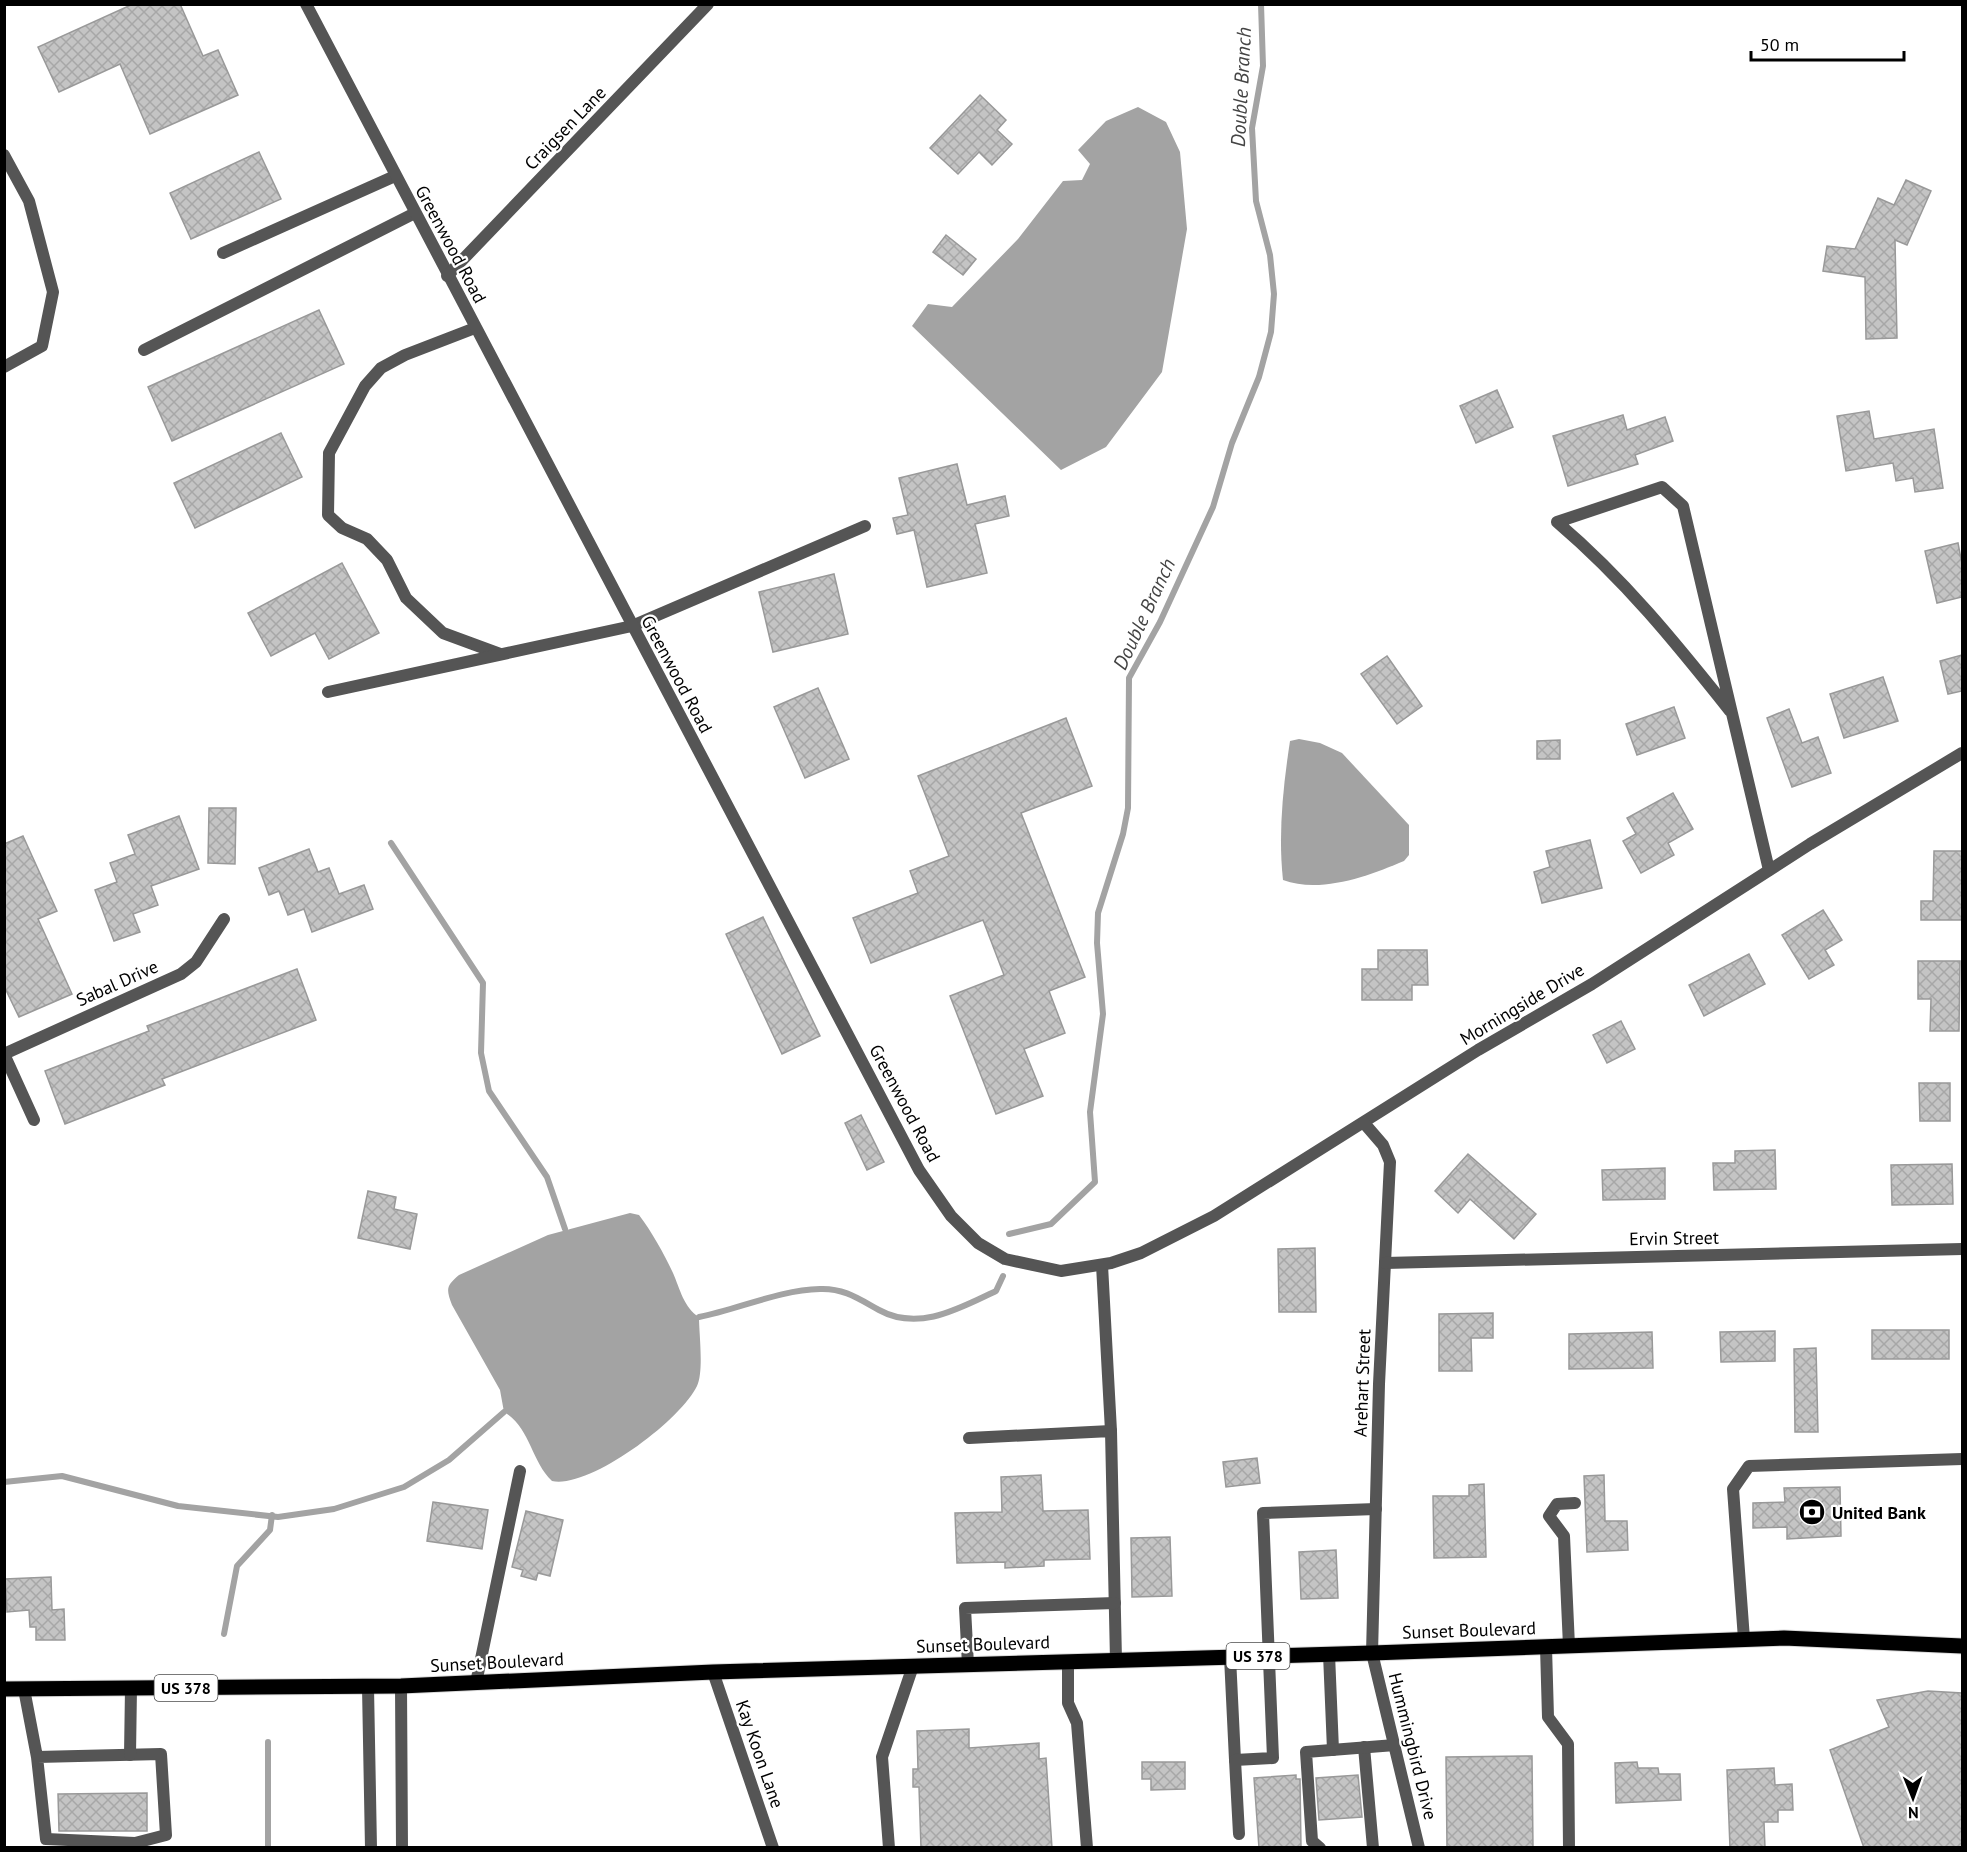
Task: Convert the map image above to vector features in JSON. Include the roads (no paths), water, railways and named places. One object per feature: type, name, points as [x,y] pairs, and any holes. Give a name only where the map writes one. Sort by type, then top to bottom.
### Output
[{"type":"main road","name":"Sunset Boulevard","points":[[4,1689],[368,1687],[713,1672],[1372,1653],[1784,1638],[1962,1646]]},
{"type":"street","name":"Greenwood Road","points":[[306,4],[919,1170],[951,1216],[978,1243],[1005,1259],[1061,1270],[1097,1266]]},
{"type":"street","name":"Craigsen Lane","points":[[447,276],[708,4]]},
{"type":"street","points":[[4,155],[29,201],[53,291],[42,346],[4,367]]},
{"type":"street","points":[[223,253],[395,176]]},
{"type":"street","points":[[144,350],[415,213]]},
{"type":"street","points":[[475,328],[405,355],[381,368],[365,386],[329,453],[328,515],[342,528],[368,539],[387,560],[406,598],[443,633],[501,654]]},
{"type":"street","points":[[1730,711],[1655,617],[1602,561],[1557,522],[1662,487],[1683,506],[1769,870]]},
{"type":"street","points":[[328,692],[632,626],[865,526]]},
{"type":"street","name":"Morningside Drive","points":[[1097,1266],[1141,1253],[1214,1216],[1478,1050],[1592,984],[1769,870],[1962,753]]},
{"type":"street","name":"Sabal Drive","points":[[4,1054],[181,974],[196,962],[224,919]]},
{"type":"street","points":[[4,1054],[34,1120]]},
{"type":"street","name":"Arehart Street","points":[[1364,1123],[1383,1145],[1390,1162],[1372,1653]]},
{"type":"street","name":"Ervin Street","points":[[1385,1263],[1962,1249]]},
{"type":"street","points":[[1097,1266],[1111,1431],[1116,1660]]},
{"type":"street","points":[[969,1438],[1111,1431]]},
{"type":"street","points":[[1744,1639],[1733,1489],[1749,1467],[1962,1459]]},
{"type":"street","points":[[476,1683],[520,1471]]},
{"type":"street","points":[[1569,1646],[1564,1536],[1549,1516],[1557,1504],[1575,1503]]},
{"type":"street","points":[[1235,1760],[1273,1758],[1263,1513],[1376,1509]]},
{"type":"street","points":[[968,1665],[965,1608],[1115,1603]]},
{"type":"street","points":[[1546,1647],[1548,1717],[1568,1744],[1569,1848]]},
{"type":"street","name":"Hummingbird Drive","points":[[1372,1653],[1419,1848]]},
{"type":"street","points":[[1329,1654],[1333,1750]]},
{"type":"street","points":[[1230,1657],[1239,1834]]},
{"type":"street","points":[[1068,1662],[1068,1703],[1077,1723],[1087,1848]]},
{"type":"street","points":[[889,1848],[882,1757],[913,1666]]},
{"type":"street","name":"Kay Koon Lane","points":[[713,1672],[773,1848]]},
{"type":"street","points":[[401,1686],[402,1848]]},
{"type":"street","points":[[368,1687],[371,1848]]},
{"type":"street","points":[[130,1755],[131,1688]]},
{"type":"street","points":[[24,1689],[38,1757],[46,1843],[135,1842],[166,1835],[161,1754],[38,1757]]},
{"type":"street","points":[[1320,1848],[1312,1841],[1306,1752],[1395,1745]]},
{"type":"street","points":[[1364,1747],[1373,1848]]},
{"type":"waterway","name":"Double Branch","points":[[1009,1234],[1051,1224],[1095,1182],[1090,1112],[1103,1014],[1097,943],[1098,913],[1123,834],[1128,808],[1129,678],[1160,622],[1213,507],[1232,443],[1259,377],[1271,332],[1274,294],[1270,255],[1256,201],[1252,128],[1263,66],[1261,4]]},
{"type":"waterway","points":[[391,843],[483,983],[481,1053],[489,1091],[547,1177],[565,1229]]},
{"type":"waterway","name":"Double Branch","points":[[699,1317],[774,1296],[805,1290],[829,1289],[844,1292],[894,1316],[909,1319],[924,1318],[954,1310],[996,1291],[1003,1276]]},
{"type":"waterway","points":[[4,1482],[62,1476],[178,1506],[278,1517],[334,1509],[404,1487],[449,1460],[504,1412]]},
{"type":"waterway","name":"Double Branch","points":[[224,1634],[237,1566],[270,1530],[272,1515]]},
{"type":"waterway","name":"Double Branch","points":[[268,1742],[268,1848]]},
{"type":"place","name":"United Bank","points":[[1812,1512]]}]
